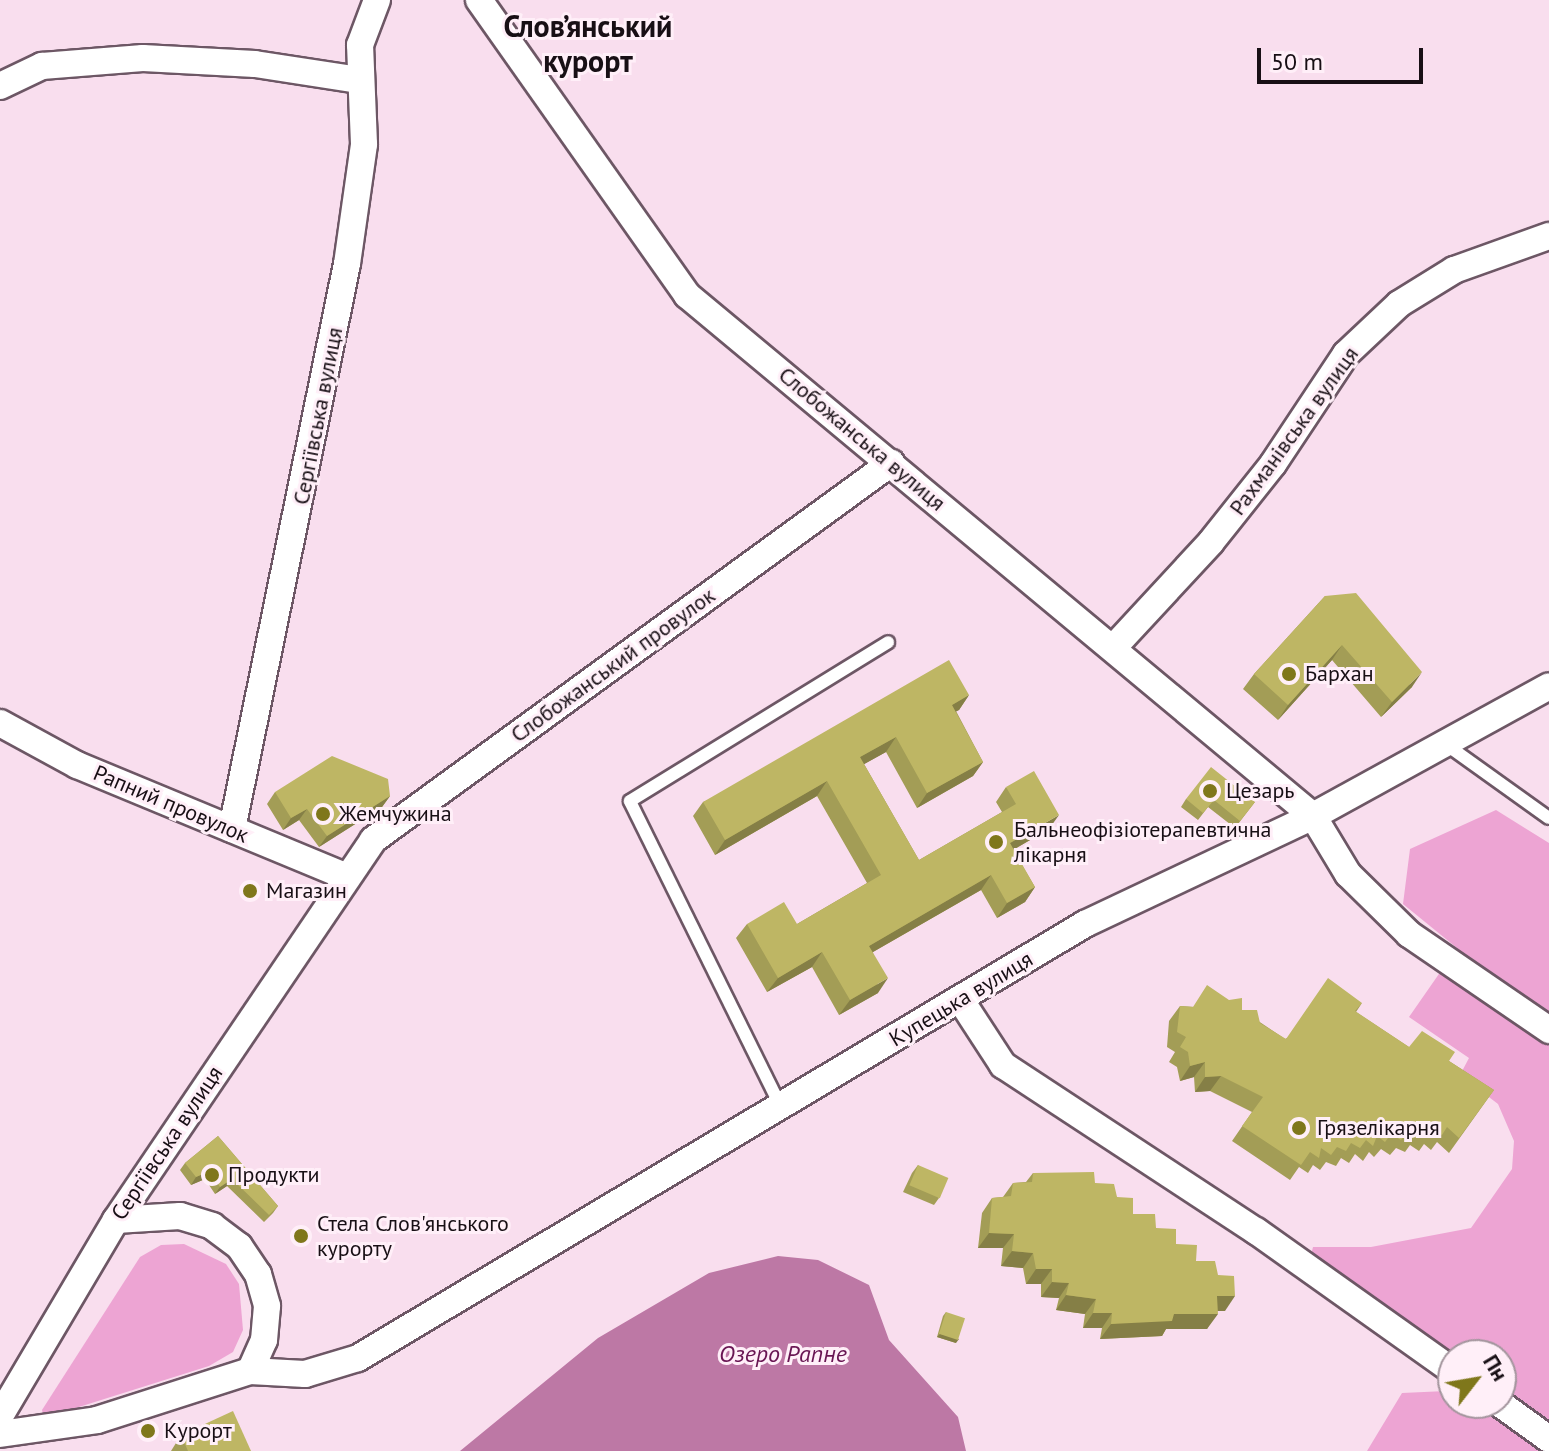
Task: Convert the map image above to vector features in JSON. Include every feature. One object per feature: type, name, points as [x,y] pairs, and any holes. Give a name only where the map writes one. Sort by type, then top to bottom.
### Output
[{"type":"street","name":"Сергіївська вулиця","points":[[232,829],[305,490],[347,264],[364,144],[360,45],[377,0]]},
{"type":"street","name":"Слобожанська вулиця","points":[[479,0],[687,295],[1313,816],[1348,874],[1409,934],[1549,1030]]},
{"type":"street","points":[[0,86],[42,66],[143,58],[255,64],[360,80]]},
{"type":"street","name":"Рахманівська вулиця","points":[[1113,648],[1211,542],[1273,464],[1346,354],[1399,304],[1454,270],[1549,236]]},
{"type":"street","name":"Слобожанський провулок","points":[[345,876],[373,840],[891,463]]},
{"type":"street","name":"Купецька вулиця","points":[[250,1371],[305,1374],[389,1342],[1085,924],[1313,816],[1447,745],[1549,686]]},
{"type":"street","name":"Рапний провулок","points":[[0,723],[77,765],[345,876]]},
{"type":"street","name":"Сергіївська вулиця","points":[[0,1416],[116,1220],[345,876]]},
{"type":"street","points":[[960,999],[1003,1065],[1256,1231],[1437,1360]]},
{"type":"street","points":[[0,1434],[97,1420],[250,1371],[264,1340],[267,1306],[258,1274],[239,1246],[212,1226],[180,1216],[116,1220]]},
{"type":"street","points":[[1517,1416],[1549,1439]]},
{"type":"lane","points":[[781,1107],[630,801],[888,642]]},
{"type":"lane","points":[[1447,745],[1549,818]]},
{"type":"shaded area","points":[[1496,810],[1549,843],[1549,1451],[1367,1451],[1402,1393],[1437,1391],[1437,1419],[1517,1419],[1517,1339],[1437,1339],[1437,1344],[1311,1255],[1313,1247],[1371,1247],[1471,1228],[1512,1169],[1514,1141],[1498,1104],[1460,1075],[1469,1058],[1409,1017],[1457,948],[1403,904],[1410,849]]},
{"type":"shaded area","points":[[184,1244],[226,1264],[239,1284],[243,1330],[233,1352],[209,1366],[44,1418],[42,1410],[140,1257],[161,1245]]},
{"type":"water","name":"Озеро Рапне","points":[[778,1256],[818,1260],[869,1285],[889,1340],[958,1417],[966,1451],[460,1451],[598,1338],[709,1273]]},
{"type":"building","name":"Бархан","points":[[1356,593],[1422,672],[1392,702],[1342,645],[1288,705],[1254,674],[1325,596]]},
{"type":"building","name":"Бальнеофізіотерапевтична лікарня","points":[[949,660],[969,695],[952,705],[983,762],[927,793],[896,737],[860,757],[919,860],[1016,804],[1006,787],[1034,771],[1059,815],[1010,843],[1035,887],[1007,903],[991,875],[869,946],[888,978],[850,1000],[822,952],[778,978],[747,924],[784,902],[797,924],[881,875],[827,781],[725,840],[703,802]]},
{"type":"building","name":"Жемчужина","points":[[332,756],[388,779],[390,796],[327,836],[307,809],[291,818],[275,792]]},
{"type":"building","name":"Цезарь","points":[[1211,767],[1255,802],[1240,821],[1214,800],[1203,813],[1186,799]]},
{"type":"building","points":[[1328,978],[1362,1003],[1355,1011],[1409,1047],[1422,1031],[1455,1052],[1449,1061],[1494,1090],[1459,1138],[1447,1127],[1442,1135],[1433,1128],[1430,1136],[1419,1129],[1416,1138],[1406,1133],[1401,1140],[1391,1134],[1385,1142],[1377,1136],[1373,1146],[1366,1140],[1360,1148],[1351,1143],[1346,1151],[1337,1147],[1331,1155],[1321,1148],[1319,1158],[1310,1152],[1301,1165],[1242,1126],[1263,1097],[1221,1076],[1205,1077],[1205,1062],[1190,1066],[1188,1052],[1180,1047],[1186,1037],[1177,1032],[1180,1006],[1193,1007],[1207,985],[1229,1000],[1242,998],[1242,1010],[1257,1010],[1260,1023],[1286,1039]]},
{"type":"building","points":[[218,1136],[278,1206],[269,1215],[232,1179],[220,1187],[210,1171],[196,1177],[185,1163]]},
{"type":"building","points":[[918,1165],[948,1178],[940,1198],[909,1185]]},
{"type":"building","points":[[1094,1172],[1095,1183],[1114,1184],[1117,1197],[1133,1198],[1133,1214],[1155,1214],[1156,1228],[1176,1229],[1176,1244],[1197,1245],[1196,1261],[1215,1261],[1218,1275],[1234,1276],[1235,1296],[1217,1296],[1218,1314],[1174,1314],[1172,1321],[1111,1324],[1112,1313],[1093,1313],[1096,1299],[1066,1295],[1069,1283],[1052,1282],[1052,1269],[1036,1269],[1033,1253],[1012,1251],[1014,1234],[989,1233],[992,1198],[1011,1196],[1013,1183],[1032,1182],[1033,1173]]},
{"type":"building","points":[[946,1312],[965,1318],[958,1340],[939,1334]]},
{"type":"building","points":[[233,1411],[251,1451],[188,1451],[181,1435]]},
{"type":"place","name":"Бархан","points":[[1289,674]]},
{"type":"place","name":"Цезарь","points":[[1210,791]]},
{"type":"place","name":"Жемчужина","points":[[323,814]]},
{"type":"place","name":"Бальнеофізіотерапевтична лікарня","points":[[996,842]]},
{"type":"place","name":"Магазин","points":[[250,891]]},
{"type":"place","name":"Грязелікарня","points":[[1299,1128]]},
{"type":"place","name":"Продукти","points":[[212,1175]]},
{"type":"place","name":"Стела Слов'янського курорту","points":[[301,1236]]},
{"type":"place","name":"Курорт","points":[[148,1431]]},
{"type":"district","name":"Слов’янський курорт","points":[[588,43]]}]
